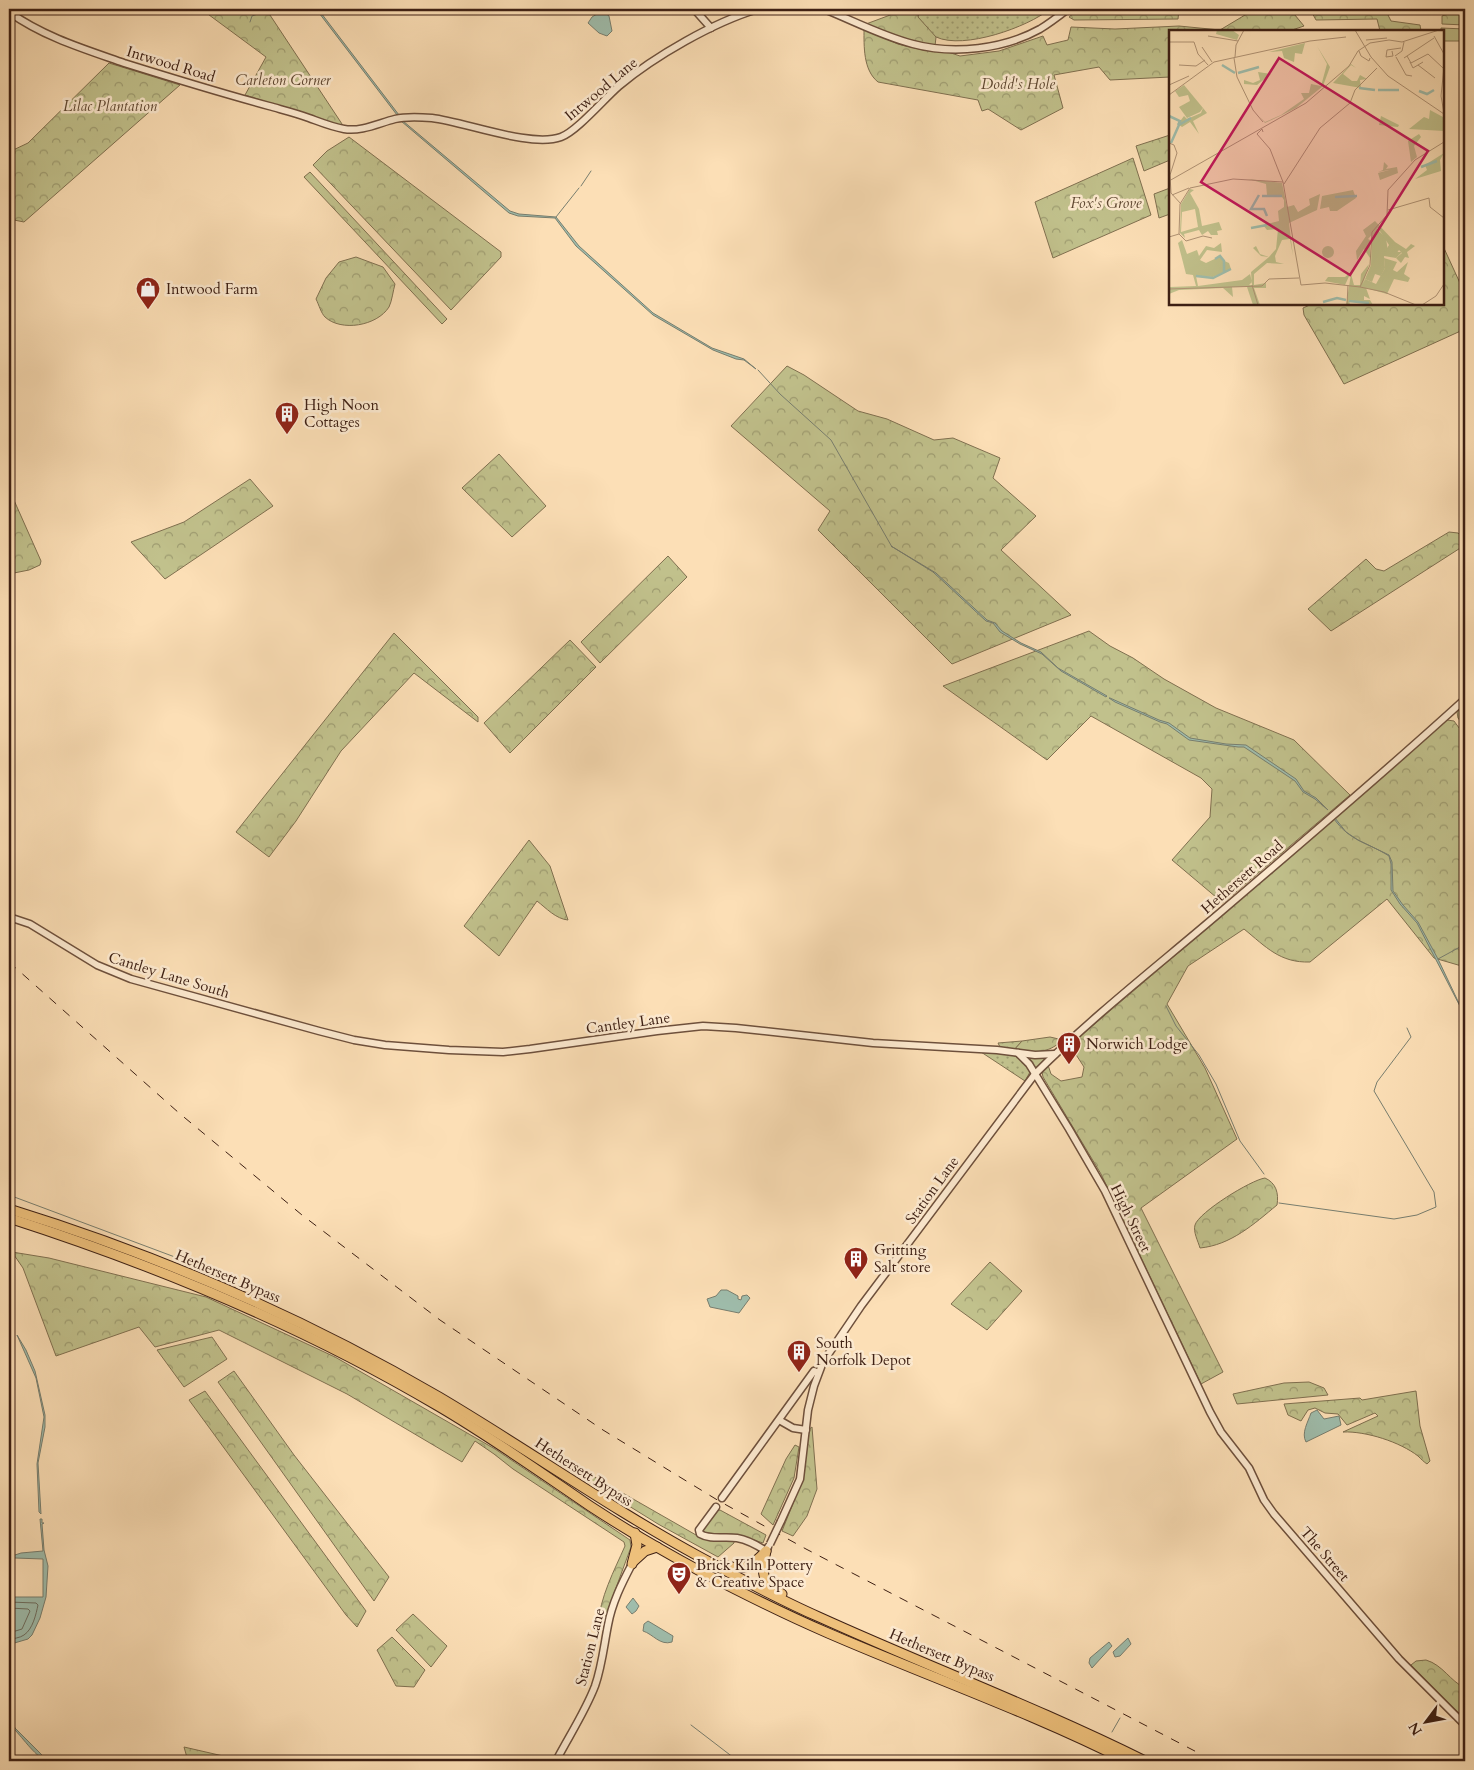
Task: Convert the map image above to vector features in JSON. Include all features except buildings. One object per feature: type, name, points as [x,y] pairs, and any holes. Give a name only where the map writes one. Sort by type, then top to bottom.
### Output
[{"type":"highway","name":"Hethersett Bypass","points":[[9,1209],[122,1247],[181,1270],[317,1331],[440,1397],[596,1497],[696,1555],[756,1587],[815,1615],[1039,1711],[1145,1761]]},
{"type":"highway","name":"Hethersett Bypass","points":[[9,1218],[185,1280],[310,1337],[447,1411],[593,1508],[656,1547],[729,1586],[810,1625],[1013,1708],[1127,1761]]},
{"type":"highway","points":[[632,1564],[637,1545],[635,1533]]},
{"type":"highway","points":[[632,1564],[645,1551],[656,1547]]},
{"type":"highway","points":[[696,1555],[723,1565],[741,1568],[752,1564],[768,1547]]},
{"type":"highway","points":[[768,1547],[762,1571],[764,1578],[769,1585],[815,1615]]},
{"type":"street","points":[[694,9],[711,28]]},
{"type":"street","name":"Intwood Lane","points":[[566,134],[637,73],[711,28],[758,9]]},
{"type":"street","points":[[824,9],[876,32],[895,38],[915,44],[951,49],[991,46],[1024,36],[1041,28],[1068,9]]},
{"type":"street","name":"Intwood Road","points":[[9,12],[44,33],[84,50],[334,127],[353,130],[397,118],[411,117],[434,118],[531,138],[554,139],[566,134]]},
{"type":"street","name":"Hethersett Road","points":[[1035,1074],[1055,1054],[1465,700]]},
{"type":"street","name":"Cantley Lane South","points":[[9,917],[30,924],[97,965],[112,972],[145,984],[245,1011]]},
{"type":"street","name":"Cantley Lane","points":[[245,1011],[354,1040],[385,1045],[449,1050],[503,1052],[703,1026],[873,1043],[1055,1054]]},
{"type":"street","points":[[1018,1053],[1030,1064],[1035,1074]]},
{"type":"street","name":"Station Lane","points":[[768,1547],[800,1479],[808,1410],[818,1373],[834,1344],[1035,1074]]},
{"type":"street","name":"High Street","points":[[1035,1074],[1070,1129],[1105,1191],[1195,1378]]},
{"type":"street","name":"Station Lane","points":[[722,1498],[811,1374],[814,1371],[818,1373]]},
{"type":"street","name":"The Street","points":[[1195,1378],[1210,1412],[1222,1432],[1249,1468],[1264,1500],[1274,1514],[1399,1659],[1465,1725]]},
{"type":"street","points":[[779,1420],[793,1428],[806,1430]]},
{"type":"street","points":[[716,1507],[699,1530],[700,1534],[710,1537],[737,1538],[768,1547]]},
{"type":"street","name":"Station Lane","points":[[556,1761],[585,1709],[595,1685],[619,1588],[632,1564]]},
{"type":"green space","name":"Carleton Corner","points":[[201,9],[266,9],[344,127],[245,95],[266,57]]},
{"type":"green space","points":[[902,9],[919,9],[918,17],[936,37],[935,46],[896,36],[866,24]]},
{"type":"green space","points":[[919,9],[1050,9],[1027,23],[1012,29],[979,39],[963,41],[948,40],[934,36],[918,17]]},
{"type":"green space","points":[[1079,9],[1179,9],[1178,19],[1074,20],[1069,17]]},
{"type":"green space","name":"Dodd's Hole","points":[[1255,9],[1290,9],[1304,26],[1292,30],[1220,30]]},
{"type":"green space","points":[[1310,9],[1385,9],[1391,21],[1420,25],[1421,30],[1380,30],[1377,19],[1316,20]]},
{"type":"green space","points":[[1465,9],[1465,25],[1442,24],[1442,16]]},
{"type":"green space","name":"Dodd's Hole","points":[[1179,26],[1220,30],[1169,30],[1169,77],[1110,80],[1099,67],[1054,75],[1063,108],[1021,130],[988,109],[982,111],[978,100],[878,82],[869,71],[864,50],[864,29],[898,44],[923,50],[948,52],[960,56],[999,51],[1043,36],[1047,45],[1068,40],[1071,27],[1115,29]]},
{"type":"green space","points":[[1441,28],[1465,29],[1465,41],[1444,41],[1444,30],[1441,30]]},
{"type":"green space","name":"Lilac Plantation","points":[[109,63],[180,85],[24,222],[9,219],[9,152],[28,143]]},
{"type":"green space","name":"Fox's Grove","points":[[1169,135],[1169,160],[1144,171],[1136,146]]},
{"type":"green space","points":[[349,137],[501,252],[501,257],[451,310],[313,165],[327,151]]},
{"type":"green space","name":"Fox's Grove","points":[[1133,158],[1151,215],[1053,258],[1035,202]]},
{"type":"green space","points":[[310,172],[447,319],[442,324],[304,177]]},
{"type":"green space","name":"Fox's Grove","points":[[1169,188],[1169,214],[1159,218],[1154,194]]},
{"type":"green space","points":[[1444,248],[1465,294],[1465,329],[1344,384],[1304,315],[1303,308],[1310,305],[1444,305]]},
{"type":"green space","points":[[356,257],[383,267],[395,284],[392,299],[389,307],[376,319],[358,325],[332,322],[325,317],[316,299],[326,278],[339,262]]},
{"type":"green space","points":[[787,366],[858,411],[887,419],[934,440],[953,438],[1000,458],[993,478],[1036,516],[1001,550],[1071,615],[952,664],[818,530],[830,511],[731,426]]},
{"type":"green space","points":[[499,454],[546,506],[512,537],[462,488]]},
{"type":"green space","points":[[250,479],[273,506],[165,579],[131,542],[184,522]]},
{"type":"green space","points":[[9,489],[41,561],[40,565],[29,570],[9,574]]},
{"type":"green space","points":[[1449,532],[1458,533],[1465,539],[1465,545],[1331,631],[1308,609],[1366,559],[1376,569],[1384,571]]},
{"type":"green space","points":[[668,556],[687,577],[600,663],[581,642]]},
{"type":"green space","points":[[1089,631],[1164,679],[1216,708],[1294,740],[1350,795],[1223,903],[1172,860],[1210,817],[1212,789],[1201,778],[1091,716],[1047,760],[943,686]]},
{"type":"green space","points":[[394,633],[478,717],[478,722],[414,673],[341,751],[296,821],[269,857],[236,832]]},
{"type":"green space","points":[[570,640],[596,667],[510,753],[484,723]]},
{"type":"green space","points":[[1465,705],[1465,727],[1458,718],[1457,712]]},
{"type":"green space","points":[[1447,720],[1454,721],[1465,736],[1465,860],[1463,862],[1465,867],[1465,967],[1434,958],[1387,899],[1310,962],[1290,960],[1274,953],[1244,929],[1188,966],[1167,1004],[1205,1068],[1237,1139],[1141,1208],[1223,1372],[1201,1384],[1101,1174],[1043,1077],[1042,1072],[1048,1065],[1051,1074],[1061,1081],[1082,1077],[1084,1067],[1073,1050],[1066,1053],[1064,1050]]},
{"type":"green space","points":[[529,840],[550,866],[568,920],[555,915],[537,901],[499,956],[464,926]]},
{"type":"green space","points":[[1050,1037],[1063,1040],[1046,1050],[1034,1052],[1014,1050],[1022,1041]]},
{"type":"green space","points":[[1022,1041],[1014,1050],[1000,1047],[998,1043]]},
{"type":"green space","points":[[989,1051],[1013,1056],[1022,1061],[1030,1072],[1025,1081],[981,1052]]},
{"type":"green space","points":[[1023,1056],[1047,1056],[1035,1070]]},
{"type":"green space","points":[[1265,1178],[1276,1189],[1278,1196],[1277,1205],[1251,1226],[1232,1238],[1222,1243],[1200,1248],[1195,1231],[1195,1225],[1199,1219],[1226,1197],[1249,1184]]},
{"type":"green space","points":[[12,1252],[49,1258],[206,1297],[335,1357],[495,1449],[630,1540],[631,1547],[602,1626],[598,1625],[599,1615],[608,1584],[625,1546],[624,1542],[513,1469],[475,1441],[462,1462],[347,1394],[219,1330],[155,1347],[139,1327],[56,1356],[23,1268]]},
{"type":"green space","points":[[990,1262],[1022,1291],[987,1330],[951,1304]]},
{"type":"green space","points":[[212,1337],[227,1359],[184,1387],[157,1350]]},
{"type":"green space","points":[[234,1371],[294,1455],[389,1577],[374,1601],[218,1382]]},
{"type":"green space","points":[[1309,1382],[1324,1388],[1328,1395],[1237,1404],[1233,1394],[1284,1383]]},
{"type":"green space","points":[[205,1391],[366,1611],[357,1627],[346,1615],[189,1400]]},
{"type":"green space","points":[[1416,1391],[1420,1426],[1430,1461],[1427,1464],[1411,1451],[1392,1442],[1372,1435],[1343,1432],[1378,1416],[1375,1413],[1347,1425],[1338,1414],[1325,1413],[1315,1408],[1308,1410],[1301,1421],[1288,1415],[1284,1404],[1360,1398],[1362,1400]]},
{"type":"green space","points":[[812,1427],[817,1489],[807,1516],[793,1536],[782,1531],[802,1481],[808,1430]]},
{"type":"green space","points":[[795,1445],[799,1447],[794,1478],[773,1525],[761,1514],[786,1459]]},
{"type":"green space","points":[[572,1464],[703,1539],[734,1540],[734,1543],[718,1557],[658,1524],[571,1470],[566,1465]]},
{"type":"green space","points":[[720,1510],[766,1535],[763,1543],[739,1535],[706,1533],[703,1530],[717,1511]]},
{"type":"green space","points":[[413,1614],[447,1646],[431,1667],[396,1630]]},
{"type":"green space","points":[[392,1637],[425,1670],[414,1687],[396,1686],[377,1650]]},
{"type":"green space","points":[[1426,1660],[1437,1665],[1465,1688],[1465,1719],[1411,1665],[1416,1661]]},
{"type":"green space","points":[[184,1747],[245,1761],[188,1761]]},
{"type":"water","points":[[316,9],[318,9],[399,115],[397,115]]},
{"type":"water","points":[[600,12],[604,12],[609,16],[612,31],[607,36],[599,33],[588,23],[592,17]]},
{"type":"water","points":[[401,121],[510,211],[519,214],[556,217],[579,246],[653,313],[712,348],[744,359],[756,369],[744,360],[736,359],[713,350],[653,315],[576,246],[555,218],[518,216],[509,213]]},
{"type":"water","points":[[891,546],[936,573],[987,620],[995,623],[1002,631],[1021,643],[1041,652],[1058,668],[1107,696],[1061,671],[1042,654],[1020,644],[1000,632],[993,623],[986,621],[933,572]]},
{"type":"water","points":[[1109,698],[1169,723],[1190,738],[1246,745],[1296,779],[1304,791],[1316,798],[1328,810],[1303,792],[1295,781],[1244,747],[1189,740],[1167,724]]},
{"type":"water","points":[[1335,818],[1346,832],[1340,827]]},
{"type":"water","points":[[1381,851],[1389,855],[1392,862],[1393,891],[1418,922],[1465,1016],[1417,923],[1400,904],[1391,890],[1391,864],[1389,856]]},
{"type":"water","points":[[721,1290],[727,1290],[738,1296],[738,1299],[741,1300],[742,1296],[747,1295],[750,1298],[739,1313],[710,1307],[707,1299],[716,1296]]},
{"type":"water","points":[[17,1335],[35,1371],[45,1415],[45,1427],[38,1463],[41,1514],[39,1512],[37,1464],[44,1417],[36,1378]]},
{"type":"water","points":[[1317,1410],[1324,1419],[1339,1416],[1341,1425],[1306,1442],[1304,1435],[1307,1424],[1311,1413]]},
{"type":"water","points":[[40,1519],[44,1523],[42,1524],[44,1550],[48,1566],[46,1597],[40,1618],[32,1635],[28,1639],[11,1644],[10,1647],[13,1675],[13,1722],[15,1728],[48,1761],[35,1752],[11,1724],[9,1597],[43,1597],[43,1559],[15,1558],[9,1560],[9,1553],[15,1555],[43,1551]]},
{"type":"water","points":[[633,1598],[639,1606],[632,1614],[626,1607]]},
{"type":"water","points":[[648,1621],[673,1636],[672,1642],[660,1641],[643,1631],[644,1624]]},
{"type":"water","points":[[1128,1638],[1131,1644],[1120,1656],[1115,1657],[1113,1652]]},
{"type":"water","points":[[1109,1642],[1112,1646],[1092,1668],[1089,1663],[1090,1658]]},
{"type":"waterway","points":[[250,22],[252,16],[266,11]]},
{"type":"waterway","points":[[581,186],[591,171]]},
{"type":"waterway","points":[[556,217],[579,188]]},
{"type":"waterway","points":[[758,370],[780,394],[831,440],[892,547]]},
{"type":"waterway","points":[[1438,959],[1460,947],[1465,948]]},
{"type":"waterway","points":[[1166,1006],[1176,1026],[1199,1055],[1216,1084],[1240,1141],[1264,1174]]},
{"type":"waterway","points":[[1279,1203],[1394,1219],[1417,1215],[1436,1207],[1434,1192],[1374,1091],[1377,1082],[1411,1037],[1407,1028]]},
{"type":"waterway","points":[[9,1195],[231,1278]]},
{"type":"waterway","points":[[1112,1732],[1120,1718]]},
{"type":"waterway","points":[[691,1725],[738,1761]]},
{"type":"railway","points":[[9,962],[179,1113],[302,1215],[440,1320],[603,1430],[719,1501],[806,1549],[1214,1761]]},
{"type":"place","name":"Intwood Farm","points":[[148,310]]},
{"type":"place","name":"High Noon Cottages","points":[[287,435]]},
{"type":"place","name":"Norwich Lodge","points":[[1069,1065]]},
{"type":"place","name":"Gritting Salt store","points":[[856,1280]]},
{"type":"place","name":"South Norfolk Depot","points":[[799,1373]]},
{"type":"place","name":"Brick Kiln Pottery & Creative Space","points":[[679,1595]]}]
